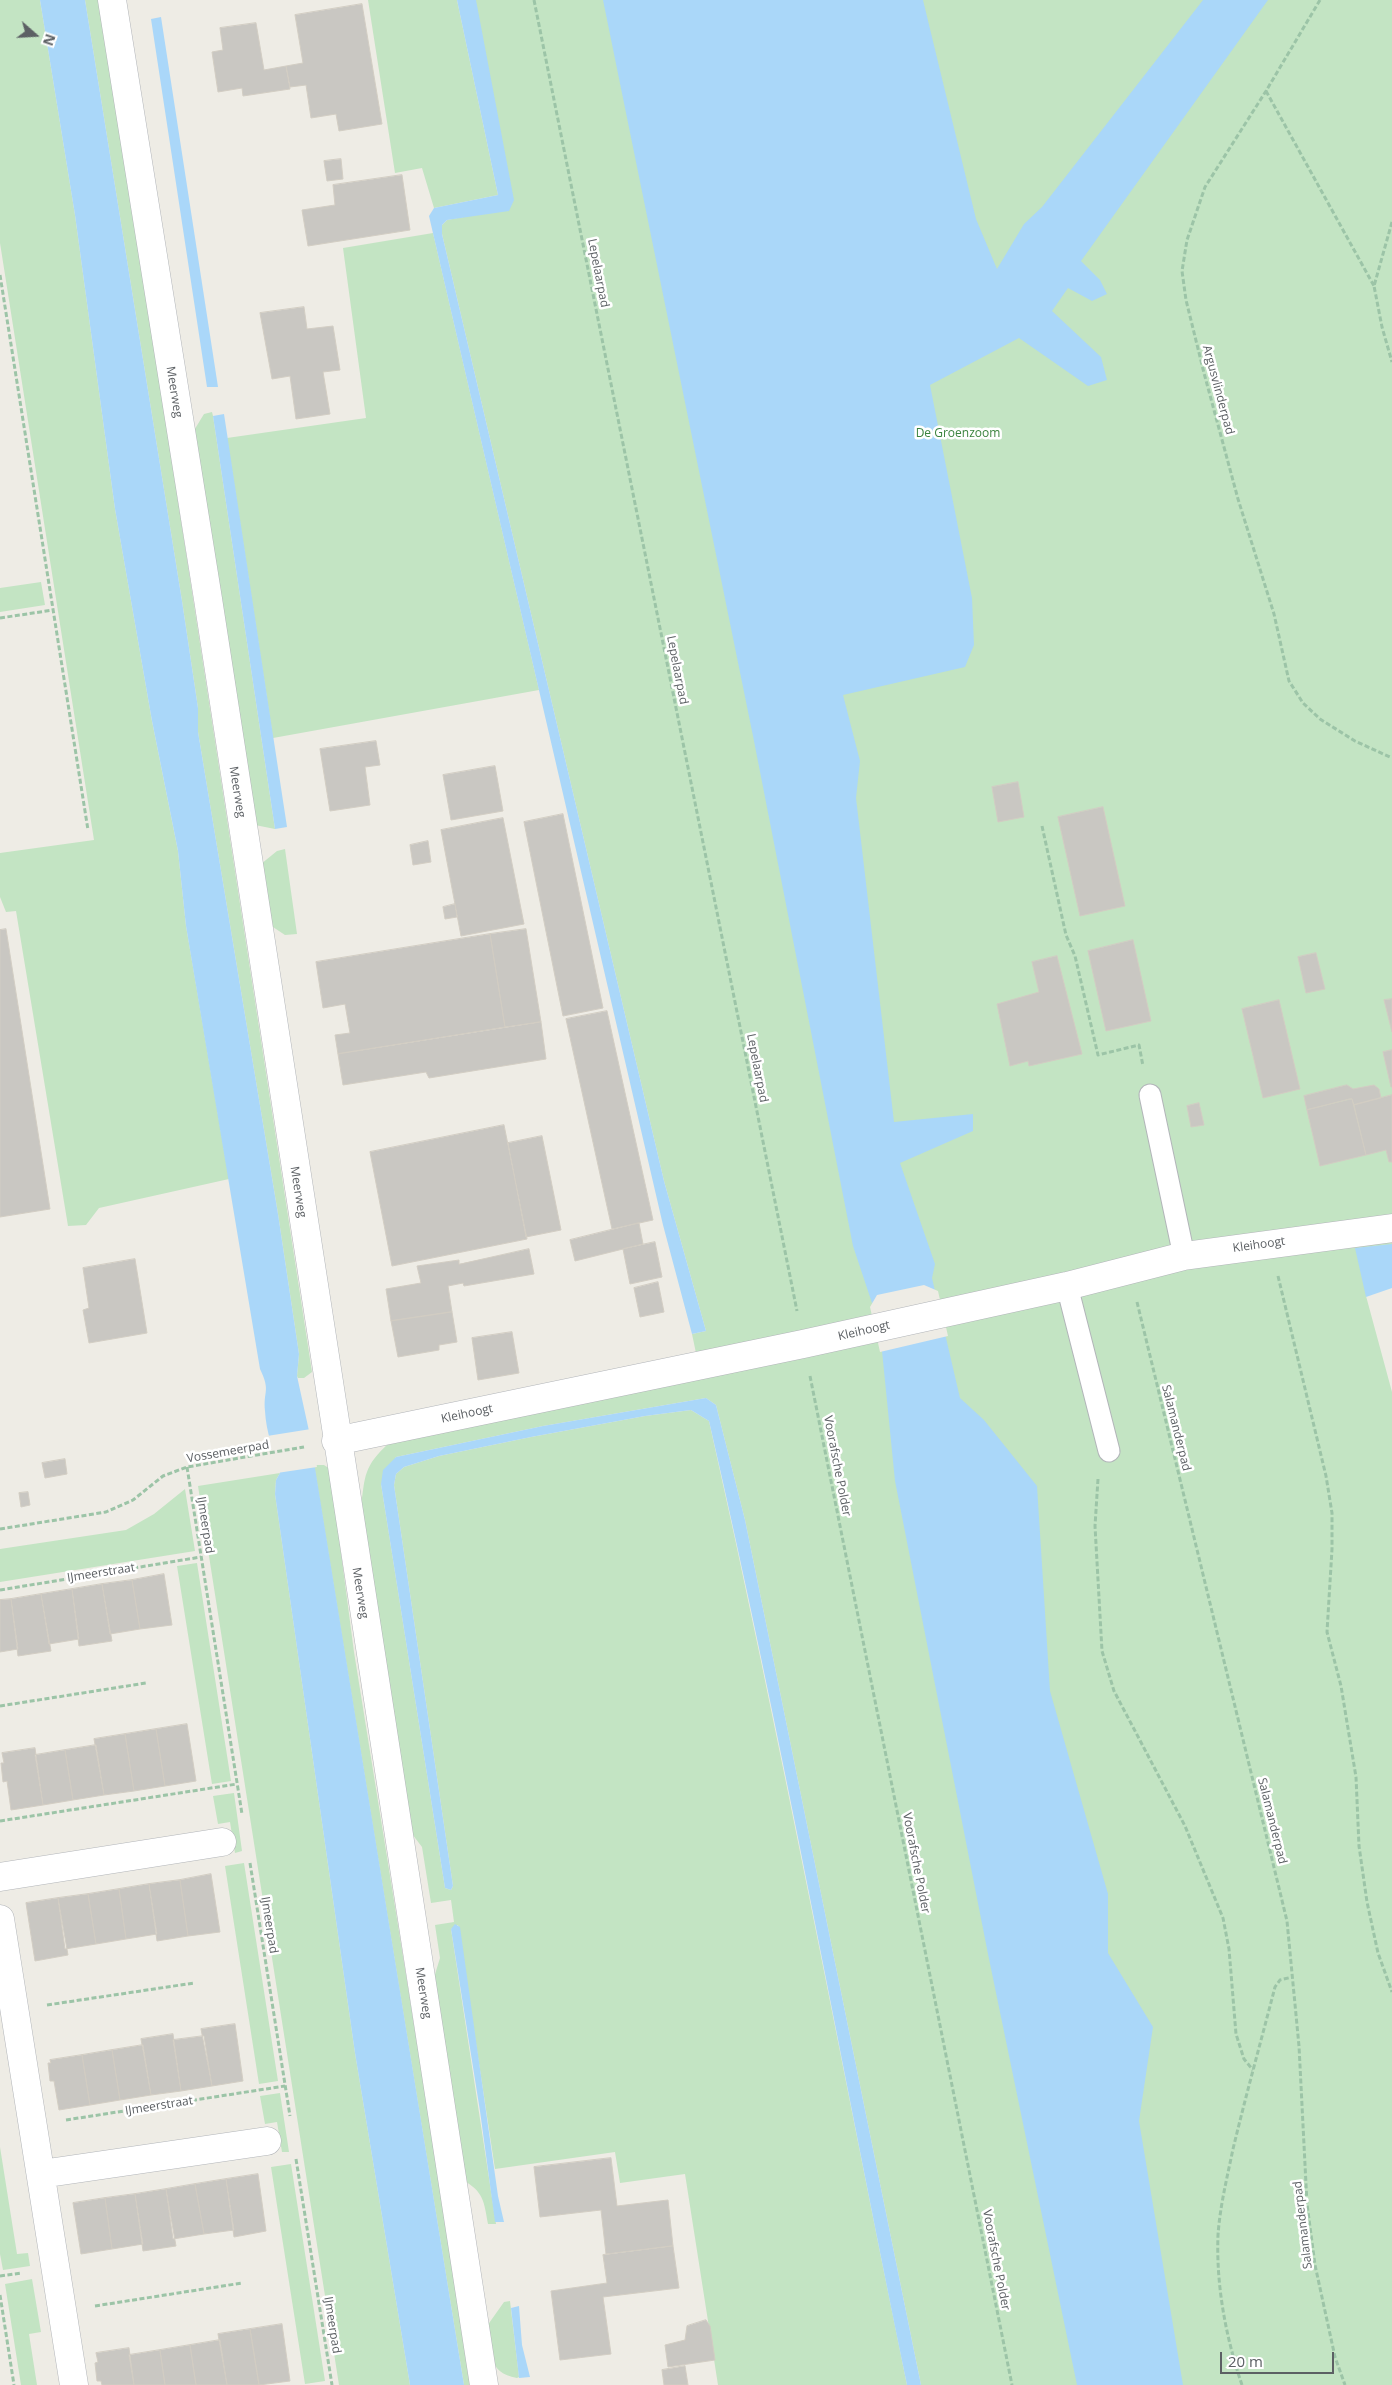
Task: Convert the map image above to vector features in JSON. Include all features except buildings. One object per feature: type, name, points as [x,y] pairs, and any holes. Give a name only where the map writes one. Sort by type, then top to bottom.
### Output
[{"type":"street","name":"Meerweg","points":[[112,0],[208,599],[336,1442],[484,2385]]},
{"type":"street","name":"Kleihoogt","points":[[336,1442],[803,1344],[1066,1286],[1184,1256],[1392,1228]]},
{"type":"street","points":[[0,1877],[222,1842]]},
{"type":"street","points":[[0,1919],[11,2024],[32,2125],[74,2385]]},
{"type":"street","points":[[40,2174],[267,2141]]},
{"type":"lane","points":[[1150,1094],[1184,1256]]},
{"type":"lane","points":[[1066,1286],[1109,1452]]},
{"type":"path","name":"Lepelaarpad","points":[[534,0],[803,1344]]},
{"type":"path","name":"Argusvlinderpad","points":[[1320,0],[1266,91],[1205,186],[1187,240],[1182,271],[1186,300],[1238,500],[1274,614],[1289,681],[1303,703],[1320,719],[1355,741],[1392,758]]},
{"type":"path","points":[[1266,91],[1374,286],[1382,327],[1392,362]]},
{"type":"path","points":[[1374,286],[1392,222]]},
{"type":"path","points":[[0,275],[88,830]]},
{"type":"path","points":[[0,618],[53,610]]},
{"type":"path","points":[[1042,826],[1066,935],[1075,956],[1098,1055],[1139,1045],[1150,1094]]},
{"type":"path","points":[[1270,1244],[1326,1476],[1332,1513],[1327,1632],[1341,1686],[1356,1778],[1359,1846],[1367,1902],[1378,1953],[1392,1992]]},
{"type":"path","name":"Salamanderpad","points":[[1130,1270],[1287,1921],[1299,2046],[1308,2213],[1317,2274],[1335,2357],[1345,2385]]},
{"type":"path","name":"Voorafsche Polder","points":[[803,1344],[1012,2385]]},
{"type":"path","name":"Vossemeerpad","points":[[0,1529],[106,1512],[133,1500],[163,1476],[187,1467],[305,1447]]},
{"type":"path","points":[[1109,1452],[1099,1464],[1095,1526],[1102,1651],[1114,1691],[1185,1826],[1223,1918],[1233,1984],[1236,2034],[1244,2059],[1253,2070]]},
{"type":"path","name":"IJmeerpad","points":[[187,1467],[243,1821]]},
{"type":"path","name":"IJmeerstraat","points":[[0,1590],[202,1557]]},
{"type":"path","points":[[0,1706],[146,1683]]},
{"type":"path","points":[[0,1821],[237,1784]]},
{"type":"path","name":"IJmeerpad","points":[[249,1857],[291,2121]]},
{"type":"path","points":[[1242,2385],[1226,2333],[1218,2237],[1221,2203],[1275,1987],[1280,1980],[1292,1977]]},
{"type":"path","points":[[11,2024],[194,1983]]},
{"type":"path","name":"IJmeerstraat","points":[[32,2125],[285,2086]]},
{"type":"path","name":"IJmeerpad","points":[[296,2157],[332,2385]]},
{"type":"path","points":[[62,2310],[242,2284]]},
{"type":"path","points":[[0,2295],[14,2385]]},
{"type":"green space","points":[[0,0],[40,0],[75,215],[115,509],[152,721],[178,851],[186,926],[229,1179],[99,1208],[86,1225],[68,1226],[16,911],[6,912],[0,897],[0,853],[94,840],[0,243]]},
{"type":"green space","points":[[85,0],[101,0],[312,1372],[304,1378],[298,1378],[297,1376],[299,1354],[278,1214],[198,732],[198,708],[182,601]]},
{"type":"green space","points":[[368,0],[457,0],[498,195],[434,208],[422,168],[395,173]]},
{"type":"green space","name":"De Groenzoom","points":[[467,0],[1392,0],[1392,1279],[1366,1296],[1392,1392],[1392,2385],[921,2385],[745,1520],[716,1405],[706,1398],[543,1426],[396,1457],[381,1484],[445,1888],[451,1890],[453,1886],[394,1485],[396,1474],[404,1467],[439,1456],[645,1416],[691,1410],[709,1421],[786,1782],[907,2385],[718,2385],[685,2174],[620,2183],[615,2152],[495,2169],[458,1925],[451,1929],[496,2224],[488,2224],[482,2198],[470,2184],[463,2180],[432,1984],[440,1958],[435,1925],[454,1922],[451,1900],[431,1903],[422,1847],[409,1830],[361,1507],[367,1472],[375,1458],[389,1443],[696,1353],[692,1334],[706,1331],[664,1181],[442,234],[442,225],[447,220],[463,217],[507,200]]},
{"type":"green space","points":[[433,233],[539,690],[273,738],[227,438],[366,418],[343,248]]},
{"type":"green space","points":[[212,412],[275,829],[255,825],[193,432],[204,414]]},
{"type":"green space","points":[[41,582],[45,605],[0,612],[0,588]]},
{"type":"green space","points":[[285,849],[297,934],[285,935],[270,925],[261,864],[277,851]]},
{"type":"green space","points":[[314,1465],[324,1465],[330,1469],[354,1652],[472,2385],[464,2385]]},
{"type":"green space","points":[[280,1473],[276,1480],[275,1494],[355,2053],[410,2385],[339,2385],[198,1486]]},
{"type":"green space","points":[[185,1489],[195,1551],[0,1582],[0,1549],[126,1530],[154,1514]]},
{"type":"green space","points":[[197,1563],[231,1781],[212,1784],[177,1566]]},
{"type":"green space","points":[[234,1793],[242,1851],[235,1853],[230,1822],[218,1824],[213,1796]]},
{"type":"green space","points":[[244,1863],[278,2081],[259,2084],[225,1866]]},
{"type":"green space","points":[[280,2093],[289,2152],[282,2152],[277,2122],[265,2124],[260,2096]]},
{"type":"green space","points":[[0,2147],[17,2254],[28,2253],[30,2266],[3,2270],[0,2254]]},
{"type":"green space","points":[[291,2164],[325,2381],[305,2384],[271,2167]]},
{"type":"green space","points":[[32,2279],[41,2332],[29,2334],[37,2385],[21,2385],[5,2284]]},
{"type":"green space","points":[[510,2301],[519,2377],[517,2378],[507,2375],[495,2366],[490,2352],[487,2326],[504,2302]]},
{"type":"water","points":[[40,0],[85,0],[182,601],[198,708],[198,732],[278,1214],[299,1354],[297,1376],[309,1431],[464,2385],[410,2385],[355,2053],[275,1494],[276,1480],[280,1473],[267,1427],[266,1387],[260,1369],[186,926],[178,851],[152,721],[115,509],[75,215]]},
{"type":"water","points":[[457,0],[476,0],[514,200],[509,211],[447,220],[442,225],[442,234],[664,1181],[706,1331],[692,1334],[663,1225],[429,216],[434,208],[498,195]]},
{"type":"water","points":[[603,0],[923,0],[976,219],[997,269],[1024,224],[1042,207],[1203,0],[1268,0],[1081,261],[1100,280],[1107,294],[1092,301],[1068,288],[1052,311],[1101,357],[1107,380],[1088,386],[1019,338],[930,385],[972,598],[974,645],[965,667],[843,695],[860,761],[856,798],[894,1122],[973,1114],[973,1131],[900,1163],[935,1264],[932,1278],[960,1398],[984,1420],[1037,1486],[1050,1691],[1108,1894],[1108,1953],[1153,2027],[1139,2121],[1183,2385],[1077,2385],[988,1954],[895,1481],[882,1351],[873,1306],[853,1246],[753,736]]},
{"type":"water","points":[[161,17],[218,387],[207,387],[151,19]]},
{"type":"water","points":[[224,414],[287,827],[275,829],[213,416]]},
{"type":"water","points":[[1392,1244],[1392,1288],[1366,1297],[1355,1248]]},
{"type":"water","points":[[706,1398],[716,1405],[745,1520],[921,2385],[907,2385],[787,1782],[709,1421],[691,1410],[645,1416],[439,1456],[404,1467],[396,1474],[394,1485],[453,1886],[451,1890],[445,1888],[381,1484],[383,1470],[396,1457],[543,1426]]},
{"type":"water","points":[[455,1924],[460,1927],[498,2196],[504,2222],[495,2222],[480,2111],[451,1929]]},
{"type":"water","points":[[519,2306],[522,2345],[530,2377],[519,2378],[511,2308]]},
{"type":"pier","points":[[924,1285],[938,1291],[948,1336],[880,1352],[870,1307],[877,1295]]},
{"type":"pier","points":[[311,1429],[317,1467],[277,1473],[267,1436]]}]
